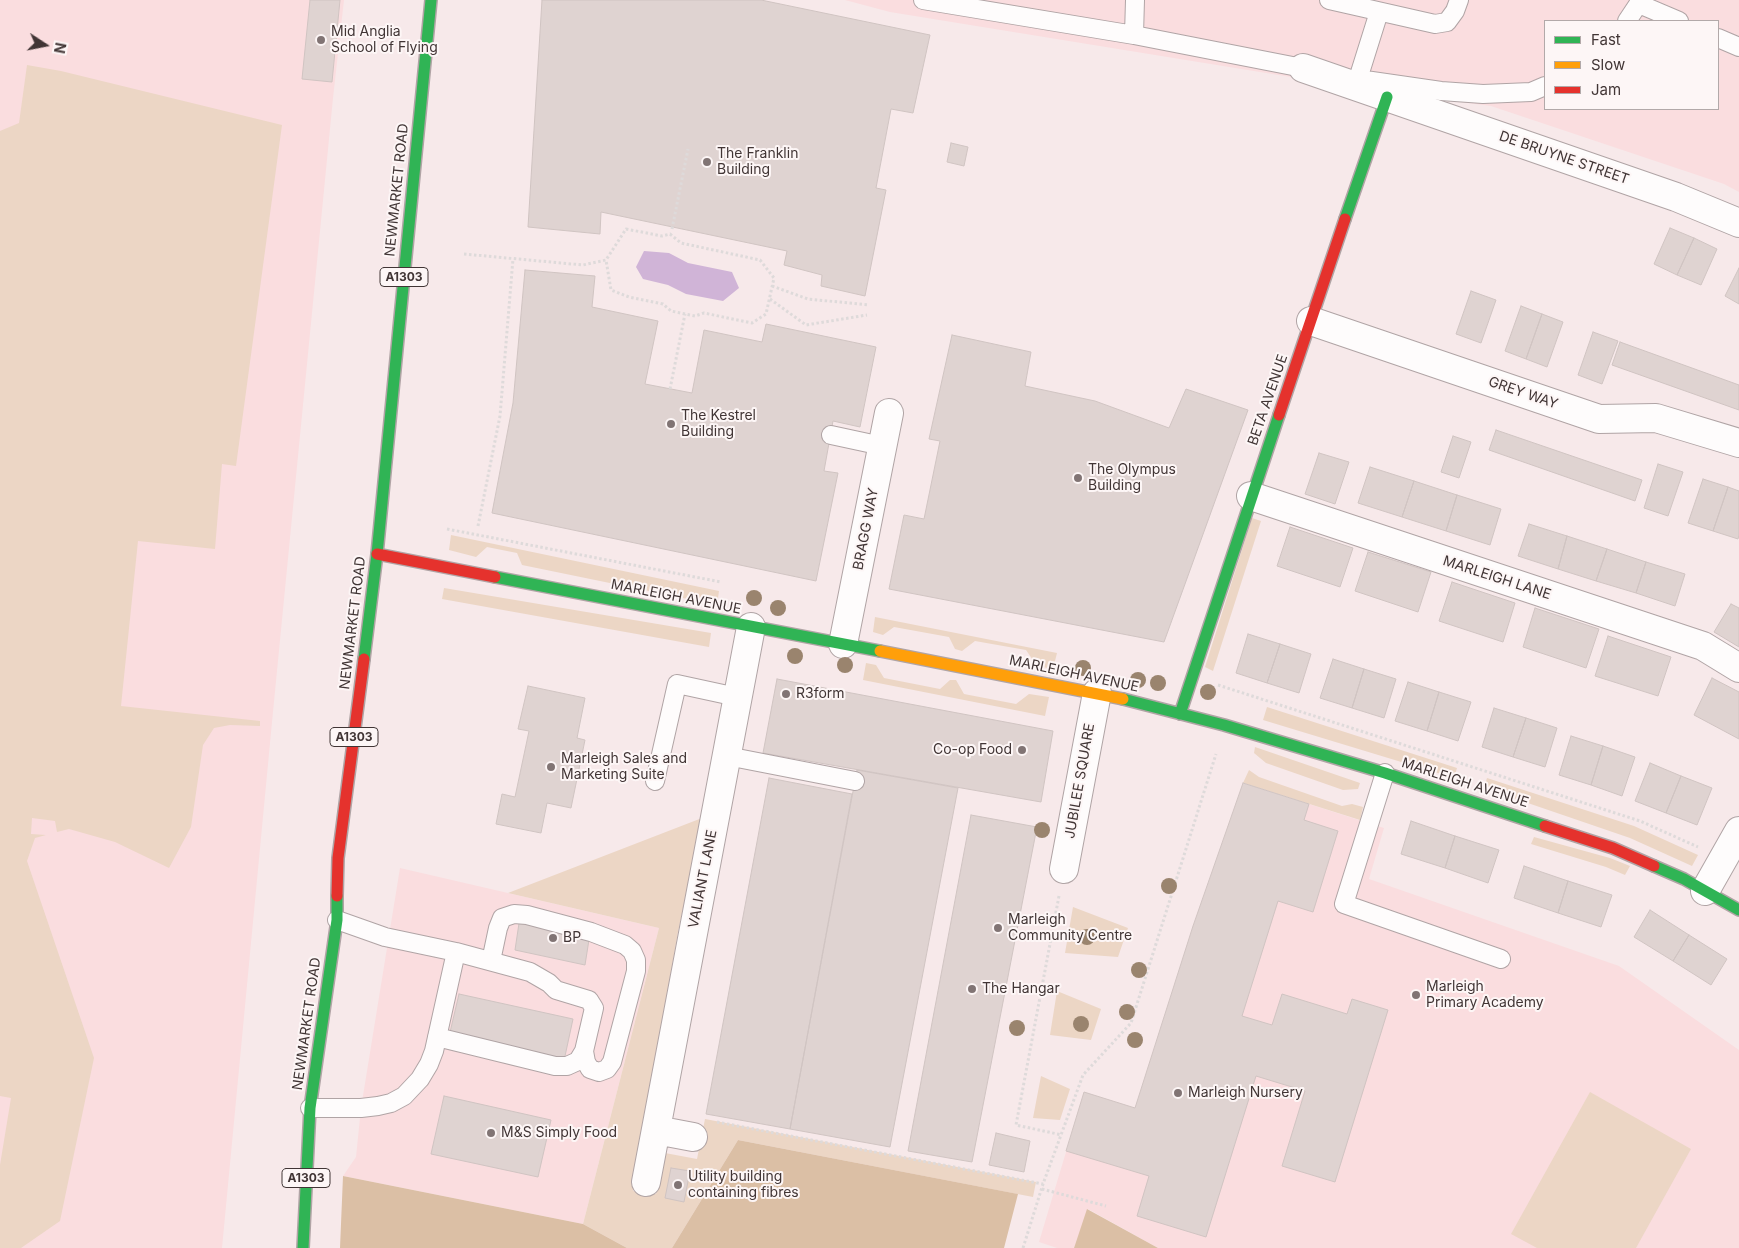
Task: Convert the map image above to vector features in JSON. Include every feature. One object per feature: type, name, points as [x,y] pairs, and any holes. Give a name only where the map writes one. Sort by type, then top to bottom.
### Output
[{"type":"street","name":"NEWMARKET ROAD","points":[[303,1248],[310,1108],[337,920],[338,858],[377,554],[431,0]]},
{"type":"street","name":"DE BRUYNE STREET","points":[[1303,68],[1676,197],[1739,222]]},
{"type":"street","name":"BETA AVENUE","points":[[1180,714],[1387,97]]},
{"type":"street","name":"GREY WAY","points":[[1311,321],[1599,419],[1656,418],[1739,443]]},
{"type":"street","name":"BRAGG WAY","points":[[844,644],[890,413]]},
{"type":"street","name":"MARLEIGH LANE","points":[[1252,496],[1703,646],[1739,668]]},
{"type":"street","name":"MARLEIGH AVENUE","points":[[377,554],[1097,693],[1224,725],[1385,773],[1613,848],[1684,879],[1739,910]]},
{"type":"street","name":"VALIANT LANE","points":[[646,1182],[751,627]]},
{"type":"street","name":"JUBILEE SQUARE","points":[[1064,869],[1097,693]]},
{"type":"street","points":[[1705,890],[1739,831]]},
{"type":"street","points":[[656,1130],[693,1137]]},
{"type":"lane","points":[[923,0],[1134,35],[1358,79],[1441,91],[1483,94],[1530,92],[1544,86]]},
{"type":"lane","points":[[1134,35],[1135,0]]},
{"type":"lane","points":[[1329,0],[1435,24],[1446,22],[1455,11],[1459,0]]},
{"type":"lane","points":[[1628,20],[1640,2],[1677,20]]},
{"type":"lane","points":[[1358,79],[1378,12]]},
{"type":"lane","points":[[1719,38],[1739,47]]},
{"type":"lane","points":[[831,435],[882,446]]},
{"type":"lane","points":[[655,781],[677,684],[737,697]]},
{"type":"lane","points":[[727,756],[855,781]]},
{"type":"lane","points":[[1385,773],[1344,904],[1501,959]]},
{"type":"lane","points":[[491,961],[502,918],[514,914],[527,915],[591,932],[625,945],[632,951],[636,960],[636,971],[612,1062],[607,1069],[599,1072],[590,1069],[584,1052]]},
{"type":"lane","points":[[337,920],[385,937],[456,952],[530,972],[549,983],[556,990],[581,996],[589,1000],[594,1008],[584,1052],[578,1061],[567,1066],[555,1066],[437,1037]]},
{"type":"lane","points":[[310,1108],[378,1106],[391,1103],[404,1096],[420,1079],[429,1064],[437,1037],[456,952]]},
{"type":"path","points":[[672,229],[688,149]]},
{"type":"path","points":[[626,229],[662,236],[670,234],[681,243],[760,260],[774,278],[772,286],[766,314],[752,322],[704,313],[695,316],[671,311],[663,304],[629,297],[611,290],[606,260],[626,229]]},
{"type":"path","points":[[464,254],[582,265],[606,260]]},
{"type":"path","points":[[478,526],[500,416],[513,259]]},
{"type":"path","points":[[772,286],[808,299],[869,305]]},
{"type":"path","points":[[770,299],[806,325],[867,315]]},
{"type":"path","points":[[670,389],[685,314]]},
{"type":"path","points":[[447,529],[721,582]]},
{"type":"path","points":[[1022,1248],[1043,1184],[1084,1075],[1131,1022],[1215,760],[1233,690]]},
{"type":"path","points":[[1062,1135],[1016,1125],[1064,869]]},
{"type":"path","points":[[715,1121],[1043,1184]]},
{"type":"path","points":[[1042,1189],[1106,1206]]},
{"type":"shaded area","points":[[0,0],[344,0],[222,1248],[0,1248]]},
{"type":"shaded area","points":[[845,0],[1739,0],[1739,192],[1724,184],[1491,106],[1371,90],[890,12]]},
{"type":"shaded area","points":[[27,65],[61,71],[282,125],[236,466],[222,464],[215,549],[138,541],[121,706],[260,721],[260,726],[230,725],[214,728],[203,745],[191,827],[169,868],[115,842],[69,829],[57,832],[55,821],[32,818],[31,834],[46,835],[35,838],[27,861],[94,1058],[60,1221],[21,1248],[0,1248],[0,1165],[11,1098],[0,1096],[0,131],[19,123]]},
{"type":"shaded area","points":[[644,251],[669,253],[688,263],[732,272],[739,288],[723,301],[686,294],[668,285],[643,279],[636,267]]},
{"type":"shaded area","points":[[1252,518],[1261,521],[1213,671],[1205,667]]},
{"type":"shaded area","points":[[451,535],[719,591],[717,605],[522,565],[517,553],[487,547],[476,557],[449,550]]},
{"type":"shaded area","points":[[444,588],[711,633],[709,647],[442,599]]},
{"type":"shaded area","points":[[875,617],[1057,653],[1053,669],[1037,666],[1026,650],[975,641],[962,651],[955,649],[949,637],[894,627],[883,635],[873,632]]},
{"type":"shaded area","points":[[866,663],[876,665],[884,678],[940,689],[950,680],[956,680],[964,694],[1016,704],[1029,694],[1049,697],[1045,716],[863,680]]},
{"type":"shaded area","points":[[1267,707],[1457,768],[1454,778],[1263,720]]},
{"type":"shaded area","points":[[1255,747],[1360,783],[1358,789],[1343,790],[1266,763],[1254,753]]},
{"type":"shaded area","points":[[1249,770],[1259,777],[1342,806],[1352,804],[1363,807],[1360,820],[1243,783]]},
{"type":"shaded area","points":[[1487,778],[1634,826],[1698,855],[1692,866],[1630,838],[1484,788]]},
{"type":"shaded area","name":"Marleigh Primary Academy","points":[[1243,783],[1384,828],[1369,879],[1619,966],[1739,1050],[1739,1248],[1158,1248],[1088,1209],[1074,1248],[1057,1248],[1039,1242],[1084,1092],[1135,1108],[1193,926]]},
{"type":"shaded area","points":[[702,818],[678,932],[633,1191],[656,1194],[665,1153],[697,1159],[705,1119],[1036,1182],[1033,1197],[738,1140],[672,1248],[627,1248],[583,1224],[659,928],[508,893]]},
{"type":"shaded area","points":[[1534,837],[1610,858],[1630,866],[1625,875],[1606,867],[1531,844]]},
{"type":"shaded area","name":"BP","points":[[400,868],[659,928],[583,1224],[343,1176],[356,1157],[361,1108]]},
{"type":"shaded area","points":[[1073,907],[1128,928],[1118,957],[1065,953]]},
{"type":"shaded area","points":[[1057,991],[1101,1009],[1091,1040],[1050,1035]]},
{"type":"shaded area","points":[[1041,1076],[1070,1089],[1060,1120],[1033,1118]]},
{"type":"shaded area","points":[[1590,1092],[1691,1149],[1636,1248],[1537,1248],[1511,1234]]},
{"type":"shaded area","points":[[738,1140],[1018,1194],[1004,1248],[672,1248]]},
{"type":"shaded area","points":[[343,1176],[583,1224],[627,1248],[340,1248]]},
{"type":"shaded area","points":[[1087,1209],[1158,1248],[1074,1248]]},
{"type":"building","name":"Mid Anglia School of Flying","points":[[310,0],[340,0],[332,82],[302,79]]},
{"type":"building","name":"The Franklin Building","points":[[542,0],[761,0],[930,35],[913,113],[891,109],[876,188],[886,190],[865,296],[821,286],[822,275],[784,265],[787,251],[601,212],[600,234],[528,227]]},
{"type":"building","points":[[951,143],[968,147],[964,166],[947,162]]},
{"type":"building","points":[[1670,228],[1694,238],[1677,275],[1654,264]]},
{"type":"building","points":[[1694,238],[1717,249],[1701,285],[1677,275]]},
{"type":"building","points":[[1739,268],[1739,304],[1725,296]]},
{"type":"building","name":"The Kestrel Building","points":[[525,270],[595,276],[592,307],[658,321],[645,384],[692,393],[704,330],[762,342],[766,324],[876,347],[860,427],[833,421],[824,471],[838,473],[816,581],[492,513],[513,403]]},
{"type":"building","points":[[1471,291],[1496,300],[1481,343],[1456,334]]},
{"type":"building","points":[[1521,306],[1542,314],[1526,359],[1505,351]]},
{"type":"building","points":[[1542,314],[1563,322],[1547,367],[1526,359]]},
{"type":"building","points":[[1593,332],[1618,341],[1602,384],[1578,375]]},
{"type":"building","name":"The Olympus Building","points":[[952,335],[1031,352],[1025,386],[1095,401],[1169,428],[1186,389],[1248,410],[1164,642],[889,589],[904,515],[924,519],[940,441],[929,439]]},
{"type":"building","points":[[1620,342],[1739,385],[1739,410],[1612,365]]},
{"type":"building","points":[[1496,430],[1642,480],[1635,501],[1489,450]]},
{"type":"building","points":[[1453,436],[1471,442],[1459,478],[1441,472]]},
{"type":"building","points":[[1319,453],[1349,462],[1335,504],[1305,494]]},
{"type":"building","points":[[1658,464],[1683,472],[1668,516],[1644,508]]},
{"type":"building","points":[[1370,467],[1414,481],[1402,517],[1358,503]]},
{"type":"building","points":[[1703,479],[1728,487],[1713,531],[1688,523]]},
{"type":"building","points":[[1414,481],[1457,495],[1446,531],[1402,517]]},
{"type":"building","points":[[1728,487],[1739,491],[1738,539],[1713,531]]},
{"type":"building","points":[[1457,495],[1501,509],[1490,545],[1446,531]]},
{"type":"building","points":[[1529,524],[1567,536],[1558,569],[1518,556]]},
{"type":"building","points":[[1290,527],[1353,548],[1340,587],[1277,566]]},
{"type":"building","points":[[1567,536],[1607,549],[1596,581],[1558,569]]},
{"type":"building","points":[[1607,549],[1646,562],[1636,593],[1596,581]]},
{"type":"building","points":[[1368,552],[1431,572],[1418,612],[1355,591]]},
{"type":"building","points":[[1646,562],[1685,574],[1675,606],[1636,593]]},
{"type":"building","points":[[1452,582],[1515,603],[1503,642],[1439,621]]},
{"type":"building","points":[[1731,604],[1739,608],[1739,647],[1714,632]]},
{"type":"building","points":[[1535,608],[1599,629],[1586,668],[1523,647]]},
{"type":"building","points":[[1248,634],[1280,644],[1267,683],[1236,673]]},
{"type":"building","points":[[1608,636],[1671,657],[1658,696],[1595,676]]},
{"type":"building","points":[[1280,644],[1311,654],[1299,693],[1267,683]]},
{"type":"building","points":[[1333,659],[1364,669],[1352,708],[1320,698]]},
{"type":"building","points":[[1364,669],[1396,679],[1384,718],[1352,708]]},
{"type":"building","points":[[1712,678],[1739,692],[1739,739],[1694,715]]},
{"type":"building","points":[[777,679],[1053,731],[1041,802],[763,753]]},
{"type":"building","points":[[1408,682],[1439,692],[1427,731],[1395,721]]},
{"type":"building","name":"Marleigh Sales and Marketing Suite","points":[[528,686],[585,698],[577,738],[585,740],[571,808],[547,803],[541,833],[496,824],[502,794],[515,797],[529,731],[518,729]]},
{"type":"building","points":[[1439,692],[1471,702],[1458,741],[1427,731]]},
{"type":"building","points":[[1494,708],[1526,718],[1513,757],[1482,747]]},
{"type":"building","points":[[1526,718],[1557,728],[1545,767],[1513,757]]},
{"type":"building","points":[[1571,736],[1603,746],[1591,785],[1559,775]]},
{"type":"building","points":[[1603,746],[1635,757],[1622,796],[1591,785]]},
{"type":"building","points":[[1650,763],[1681,776],[1666,813],[1635,801]]},
{"type":"building","points":[[857,770],[958,788],[890,1147],[790,1129]]},
{"type":"building","points":[[1681,776],[1712,788],[1697,825],[1666,813]]},
{"type":"building","points":[[769,778],[852,794],[790,1129],[706,1114]]},
{"type":"building","points":[[1243,783],[1309,804],[1304,820],[1338,831],[1313,912],[1278,901],[1242,1016],[1272,1025],[1282,994],[1347,1014],[1352,999],[1388,1010],[1335,1182],[1282,1166],[1305,1091],[1256,1076],[1206,1237],[1137,1216],[1149,1176],[1066,1151],[1084,1092],[1135,1108],[1193,926]]},
{"type":"building","name":"The Hangar","points":[[971,815],[1037,827],[972,1162],[908,1151]]},
{"type":"building","points":[[1411,821],[1455,836],[1445,868],[1401,854]]},
{"type":"building","points":[[1455,836],[1499,850],[1488,883],[1445,868]]},
{"type":"building","points":[[1524,866],[1568,881],[1558,913],[1514,898]]},
{"type":"building","points":[[1568,881],[1612,895],[1601,927],[1558,913]]},
{"type":"building","name":"BP","points":[[521,910],[591,927],[585,965],[515,950]]},
{"type":"building","points":[[1650,910],[1689,935],[1673,961],[1634,937]]},
{"type":"building","points":[[1689,935],[1727,959],[1711,985],[1673,961]]},
{"type":"building","points":[[459,994],[573,1019],[562,1070],[447,1045]]},
{"type":"building","points":[[444,1096],[551,1120],[538,1177],[431,1154]]},
{"type":"building","points":[[996,1133],[1030,1141],[1024,1172],[989,1165]]},
{"type":"building","name":"Utility building containing fibres","points":[[671,1168],[690,1171],[684,1202],[665,1198]]},
{"type":"traffic: fast","points":[[364,659],[377,554],[431,0]]},
{"type":"traffic: fast","points":[[1345,219],[1387,97]]},
{"type":"traffic: fast","points":[[1180,714],[1279,415]]},
{"type":"traffic: fast","points":[[495,577],[880,651]]},
{"type":"traffic: fast","points":[[1123,699],[1224,725],[1385,773],[1545,826]]},
{"type":"traffic: fast","points":[[1654,866],[1684,879],[1739,910]]},
{"type":"traffic: fast","points":[[303,1248],[310,1108],[337,920],[337,896]]},
{"type":"traffic: slow","points":[[880,651],[1123,699]]},
{"type":"traffic: jam","points":[[1279,415],[1345,219]]},
{"type":"traffic: jam","points":[[377,554],[495,577]]},
{"type":"traffic: jam","points":[[337,896],[338,858],[364,659]]},
{"type":"traffic: jam","points":[[1545,826],[1613,848],[1654,866]]},
{"type":"place","name":"Mid Anglia School of Flying","points":[[321,40]]},
{"type":"place","name":"The Franklin Building","points":[[707,162]]},
{"type":"place","name":"The Kestrel Building","points":[[671,424]]},
{"type":"place","name":"The Olympus Building","points":[[1078,478]]},
{"type":"place","name":"R3form","points":[[786,694]]},
{"type":"place","name":"Co-op Food","points":[[1022,750]]},
{"type":"place","name":"Marleigh Sales and Marketing Suite","points":[[551,767]]},
{"type":"place","name":"Marleigh Community Centre","points":[[998,928]]},
{"type":"place","name":"BP","points":[[553,938]]},
{"type":"place","name":"The Hangar","points":[[972,989]]},
{"type":"place","name":"Marleigh Primary Academy","points":[[1416,995]]},
{"type":"place","name":"Marleigh Nursery","points":[[1178,1093]]},
{"type":"place","name":"M&S Simply Food","points":[[491,1133]]},
{"type":"place","name":"Utility building containing fibres","points":[[678,1185]]}]
